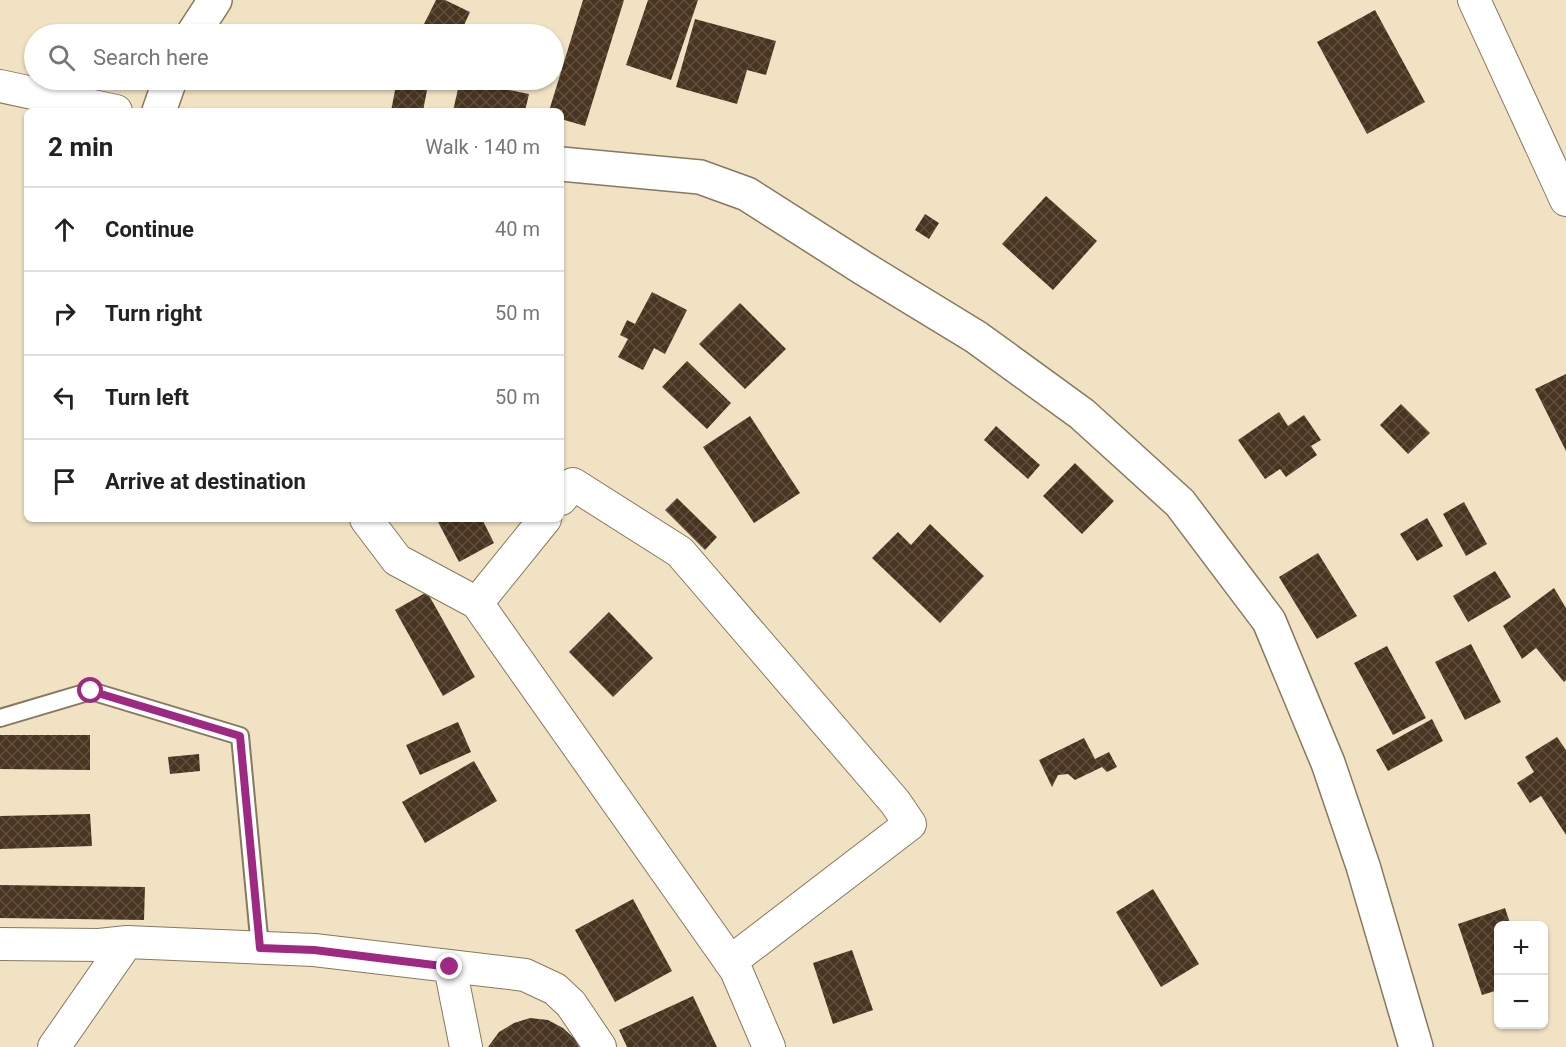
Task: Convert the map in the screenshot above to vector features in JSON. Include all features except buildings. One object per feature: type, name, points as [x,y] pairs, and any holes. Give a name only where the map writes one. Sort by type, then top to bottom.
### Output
[{"type":"street","points":[[199,24],[215,0]]},
{"type":"street","points":[[1474,0],[1566,200]]},
{"type":"street","points":[[0,86],[102,108]]},
{"type":"street","points":[[160,108],[166,90]]},
{"type":"street","points":[[564,164],[700,177],[747,194],[976,337],[1082,414],[1180,503],[1269,621],[1328,763],[1363,866],[1416,1047]]},
{"type":"street","points":[[564,495],[573,484],[680,552],[895,802],[910,824],[730,962]]},
{"type":"street","points":[[368,522],[397,560],[477,603],[736,970],[769,1047]]},
{"type":"street","points":[[477,603],[543,522]]},
{"type":"street","points":[[54,1047],[127,942]]},
{"type":"street","points":[[0,944],[99,945],[127,942],[314,950],[525,975],[555,989],[571,1004],[600,1047]]},
{"type":"street","points":[[450,967],[466,1047]]},
{"type":"lane","points":[[0,718],[91,691],[240,736],[260,948]]},
{"type":"route","points":[[91,691],[240,736],[260,948],[314,950],[450,967]]}]
